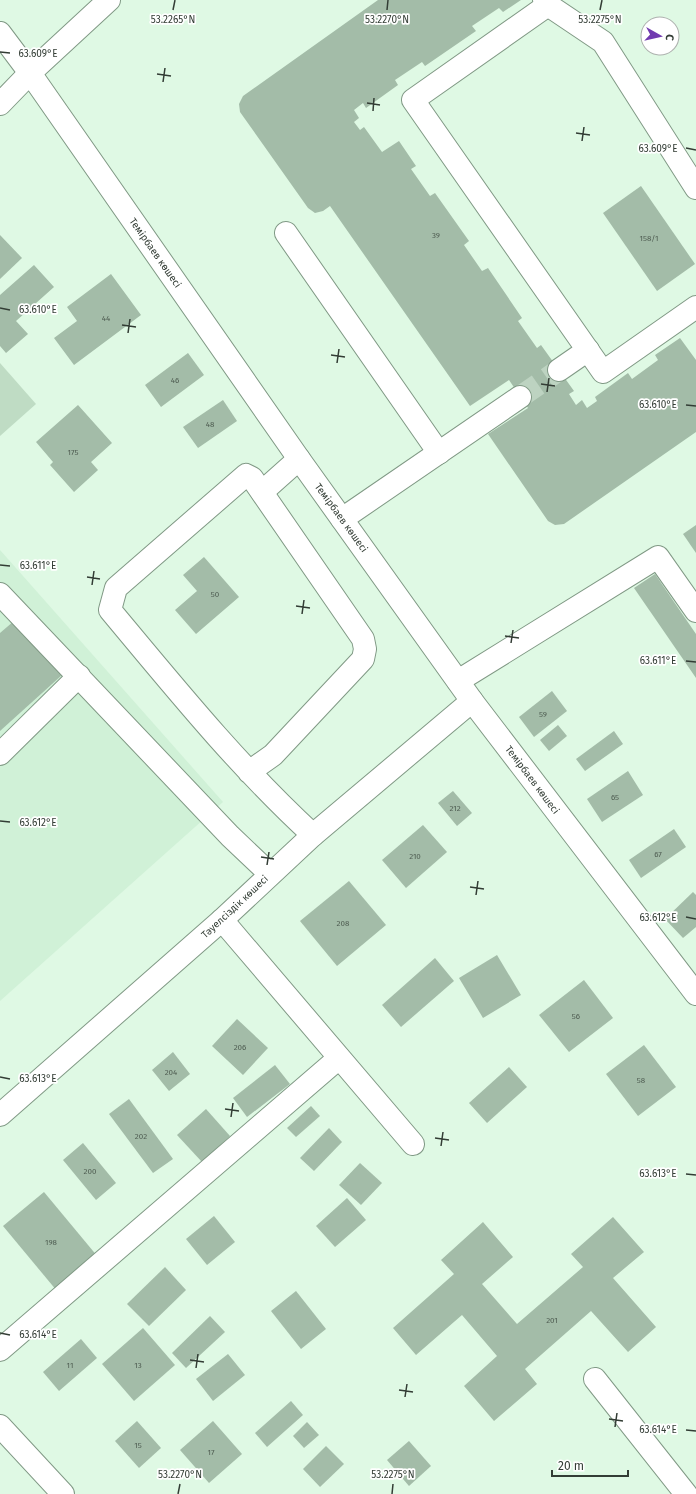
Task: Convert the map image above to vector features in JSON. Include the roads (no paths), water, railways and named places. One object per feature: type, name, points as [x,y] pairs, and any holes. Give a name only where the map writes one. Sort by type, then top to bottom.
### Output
[{"type":"main road","points":[[0,104],[30,73],[109,0]]},
{"type":"main road","points":[[696,188],[603,42],[546,3],[413,100],[603,372],[696,307]]},
{"type":"main road","name":"Темірбаев көшесі","points":[[0,33],[30,73],[299,460],[458,682],[696,994]]},
{"type":"main road","points":[[286,233],[439,453]]},
{"type":"main road","points":[[559,370],[588,350]]},
{"type":"main road","points":[[342,519],[520,397]]},
{"type":"main road","points":[[262,492],[299,460]]},
{"type":"main road","points":[[249,772],[273,755],[364,659],[365,649],[362,639],[262,492],[252,478],[246,475],[116,588],[110,610],[209,729],[249,772],[273,797],[313,835]]},
{"type":"main road","points":[[458,682],[658,557],[696,611]]},
{"type":"main road","points":[[0,594],[230,836],[270,874]]},
{"type":"main road","points":[[0,754],[79,676]]},
{"type":"main road","name":"Тәуелсіздік көшесі","points":[[0,1115],[222,920],[313,835],[472,701]]},
{"type":"main road","points":[[222,920],[413,1144]]},
{"type":"main road","points":[[0,1350],[339,1058]]},
{"type":"main road","points":[[595,1379],[686,1494]]},
{"type":"main road","points":[[0,1426],[63,1494]]},
{"type":"tunnel","points":[[520,397],[559,370]]}]
